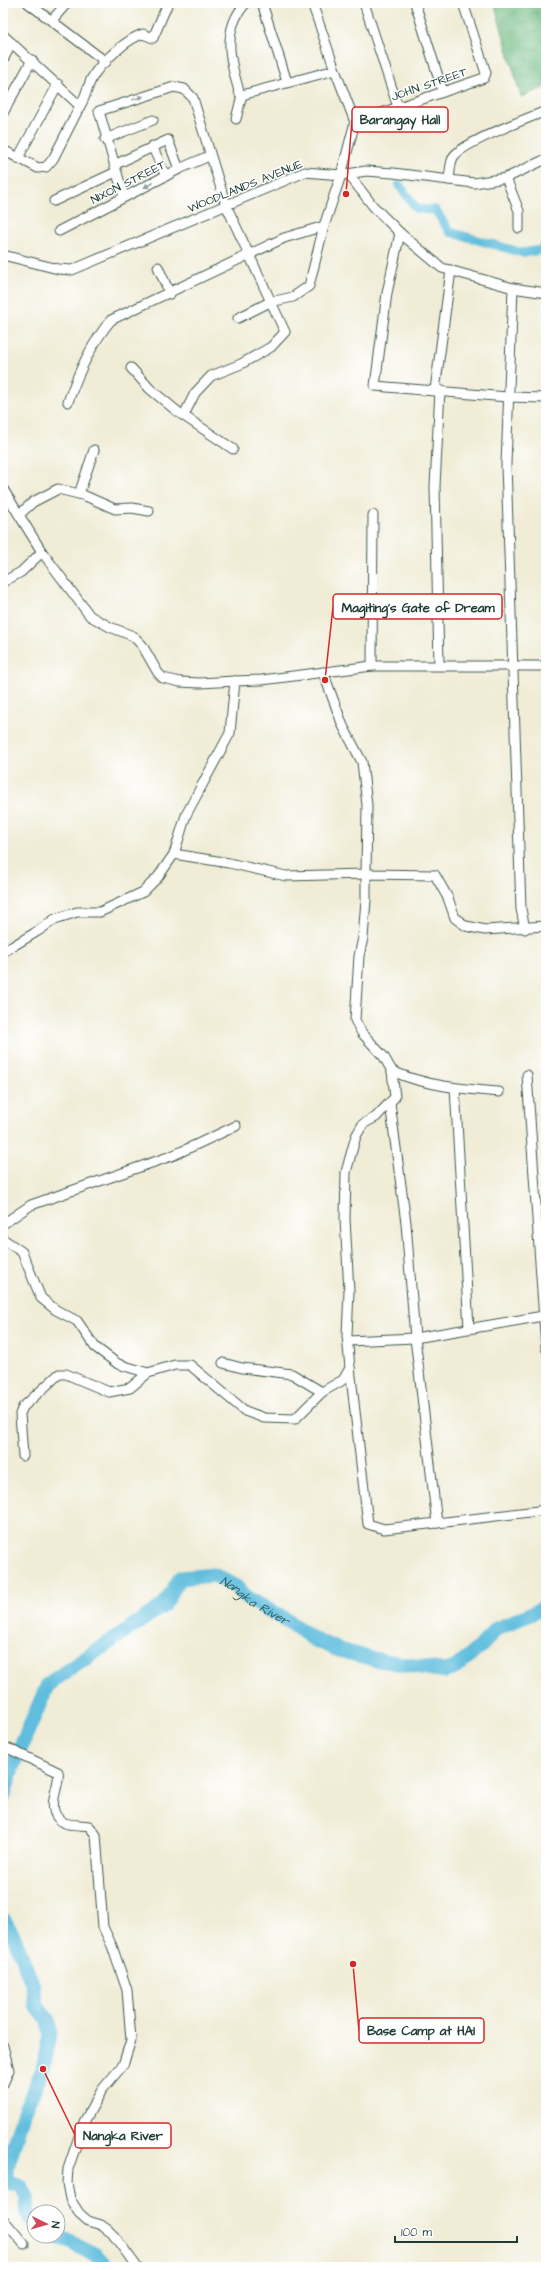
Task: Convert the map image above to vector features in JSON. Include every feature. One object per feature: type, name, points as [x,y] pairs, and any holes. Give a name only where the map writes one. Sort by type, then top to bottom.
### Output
[{"type":"street","points":[[28,3],[106,62]]},
{"type":"street","points":[[52,20],[67,3]]},
{"type":"street","points":[[3,150],[38,168],[46,167],[53,159],[80,106],[93,76],[132,38],[143,34],[153,38],[168,3]]},
{"type":"street","points":[[236,119],[242,95],[240,94],[230,61],[230,43],[236,16],[246,3]]},
{"type":"street","points":[[262,3],[287,82]]},
{"type":"street","points":[[238,318],[270,302],[293,297],[309,286],[324,226],[345,175],[355,122],[334,70],[312,3]]},
{"type":"street","points":[[364,3],[398,107]]},
{"type":"street","points":[[415,3],[443,92]]},
{"type":"street","name":"JOHN STREET","points":[[355,122],[484,78],[486,73],[464,3]]},
{"type":"street","points":[[3,35],[32,60],[80,106]]},
{"type":"street","points":[[3,60],[12,43]]},
{"type":"street","points":[[3,113],[32,60]]},
{"type":"street","points":[[242,95],[334,70]]},
{"type":"street","points":[[18,158],[58,84]]},
{"type":"street","points":[[124,197],[105,139],[99,114],[101,109],[174,87],[184,89],[193,98],[209,156],[226,205],[248,255],[284,329],[284,336],[271,347],[246,362],[211,376],[195,393],[184,415]]},
{"type":"street","points":[[449,180],[452,160],[455,154],[481,139],[546,111]]},
{"type":"street","points":[[105,139],[153,120]]},
{"type":"street","points":[[54,202],[152,146],[168,140],[179,169]]},
{"type":"street","points":[[152,146],[166,176]]},
{"type":"street","name":"NIXON STREET","points":[[59,231],[179,169],[209,156]]},
{"type":"street","name":"WOODLANDS AVENUE","points":[[3,255],[58,269],[72,270],[305,172],[345,175],[366,171],[474,183],[506,178],[545,162]]},
{"type":"street","points":[[345,175],[400,233],[442,268],[513,288],[546,293]]},
{"type":"street","points":[[506,178],[519,211],[519,228]]},
{"type":"street","points":[[68,402],[77,376],[101,332],[110,320],[170,294],[284,238],[324,226]]},
{"type":"street","points":[[400,233],[387,293],[375,386],[438,390],[508,397],[546,398]]},
{"type":"street","points":[[158,267],[170,294]]},
{"type":"street","points":[[439,665],[435,486],[438,390],[451,270]]},
{"type":"street","points":[[513,288],[506,464],[521,909],[525,929]]},
{"type":"street","points":[[131,368],[159,397],[233,449]]},
{"type":"street","points":[[79,494],[94,450]]},
{"type":"street","points":[[3,489],[20,514],[42,552],[90,616],[110,627],[133,636],[142,645],[158,673],[164,678],[180,682],[200,683],[235,681],[372,666],[546,666]]},
{"type":"street","points":[[20,514],[33,502],[58,489],[79,494],[115,509],[132,508],[149,511]]},
{"type":"street","points":[[372,666],[373,515]]},
{"type":"street","points":[[3,582],[21,572],[42,552]]},
{"type":"street","points":[[323,672],[343,726],[362,762],[367,806],[366,900],[363,938],[358,962],[355,1020],[362,1033],[384,1057],[392,1070],[395,1097],[376,1117],[363,1124],[356,1136],[346,1172],[345,1218],[349,1291],[348,1341],[368,1524],[384,1529],[546,1510]]},
{"type":"street","points":[[3,952],[55,919],[77,912],[100,912],[143,892],[158,877],[174,854],[186,815],[230,734],[235,681]]},
{"type":"street","points":[[174,854],[229,862],[286,876],[366,874],[435,875],[448,898],[455,918],[466,926],[485,930],[525,929],[546,926]]},
{"type":"street","points":[[392,1070],[427,1082],[455,1088],[499,1092]]},
{"type":"street","points":[[527,1075],[542,1316],[546,1348]]},
{"type":"street","points":[[455,1088],[469,1328]]},
{"type":"street","points":[[390,1103],[406,1223],[415,1338],[437,1523]]},
{"type":"street","points":[[3,1224],[31,1205],[174,1154],[236,1126]]},
{"type":"street","points":[[3,1239],[22,1252],[41,1298],[56,1310],[77,1321],[95,1346],[118,1364],[148,1373]]},
{"type":"street","points":[[348,1341],[415,1338],[542,1316]]},
{"type":"street","points":[[223,1362],[242,1368],[292,1374],[322,1392]]},
{"type":"street","points":[[23,1456],[20,1414],[23,1407],[59,1374],[66,1374],[109,1392],[130,1388],[148,1373],[175,1365],[190,1365],[245,1410],[264,1418],[295,1419],[322,1392],[343,1380],[350,1368]]},
{"type":"street","points":[[3,1746],[59,1773],[52,1800],[57,1816],[62,1822],[67,1824],[89,1826],[96,1835],[103,1927],[112,1946],[127,1990],[132,2040],[128,2056],[123,2065],[94,2103],[75,2144],[68,2170],[68,2193],[73,2204],[84,2219],[112,2233],[137,2267]]},
{"type":"street","points":[[3,2046],[9,2070],[3,2084]]},
{"type":"street","points":[[3,2219],[24,2244]]},
{"type":"green space","points":[[494,3],[546,3],[546,87],[521,97]]},
{"type":"waterway","points":[[399,185],[417,209],[435,210],[450,232],[523,253],[546,249]]},
{"type":"waterway","name":"Nangka River","points":[[3,1798],[13,1765],[48,1684],[164,1605],[180,1578],[214,1575],[236,1587],[249,1599],[288,1621],[313,1639],[339,1650],[373,1659],[445,1671],[455,1668],[481,1646],[496,1629],[546,1607]]},
{"type":"waterway","name":"Nangka River","points":[[3,1919],[14,1937],[33,1986],[36,2005],[48,2020],[50,2034],[43,2069],[23,2114],[7,2167],[5,2181],[21,2186],[27,2198],[27,2204]]},
{"type":"waterway","name":"Nangka River","points":[[66,2240],[96,2255],[107,2267]]},
{"type":"place","name":"Barangay Hall","points":[[346,194]]},
{"type":"place","name":"Magiting's Gate of Dream","points":[[325,680]]},
{"type":"place","name":"Base Camp at HAI","points":[[353,1964]]},
{"type":"place","name":"Nangka River","points":[[43,2069]]}]
